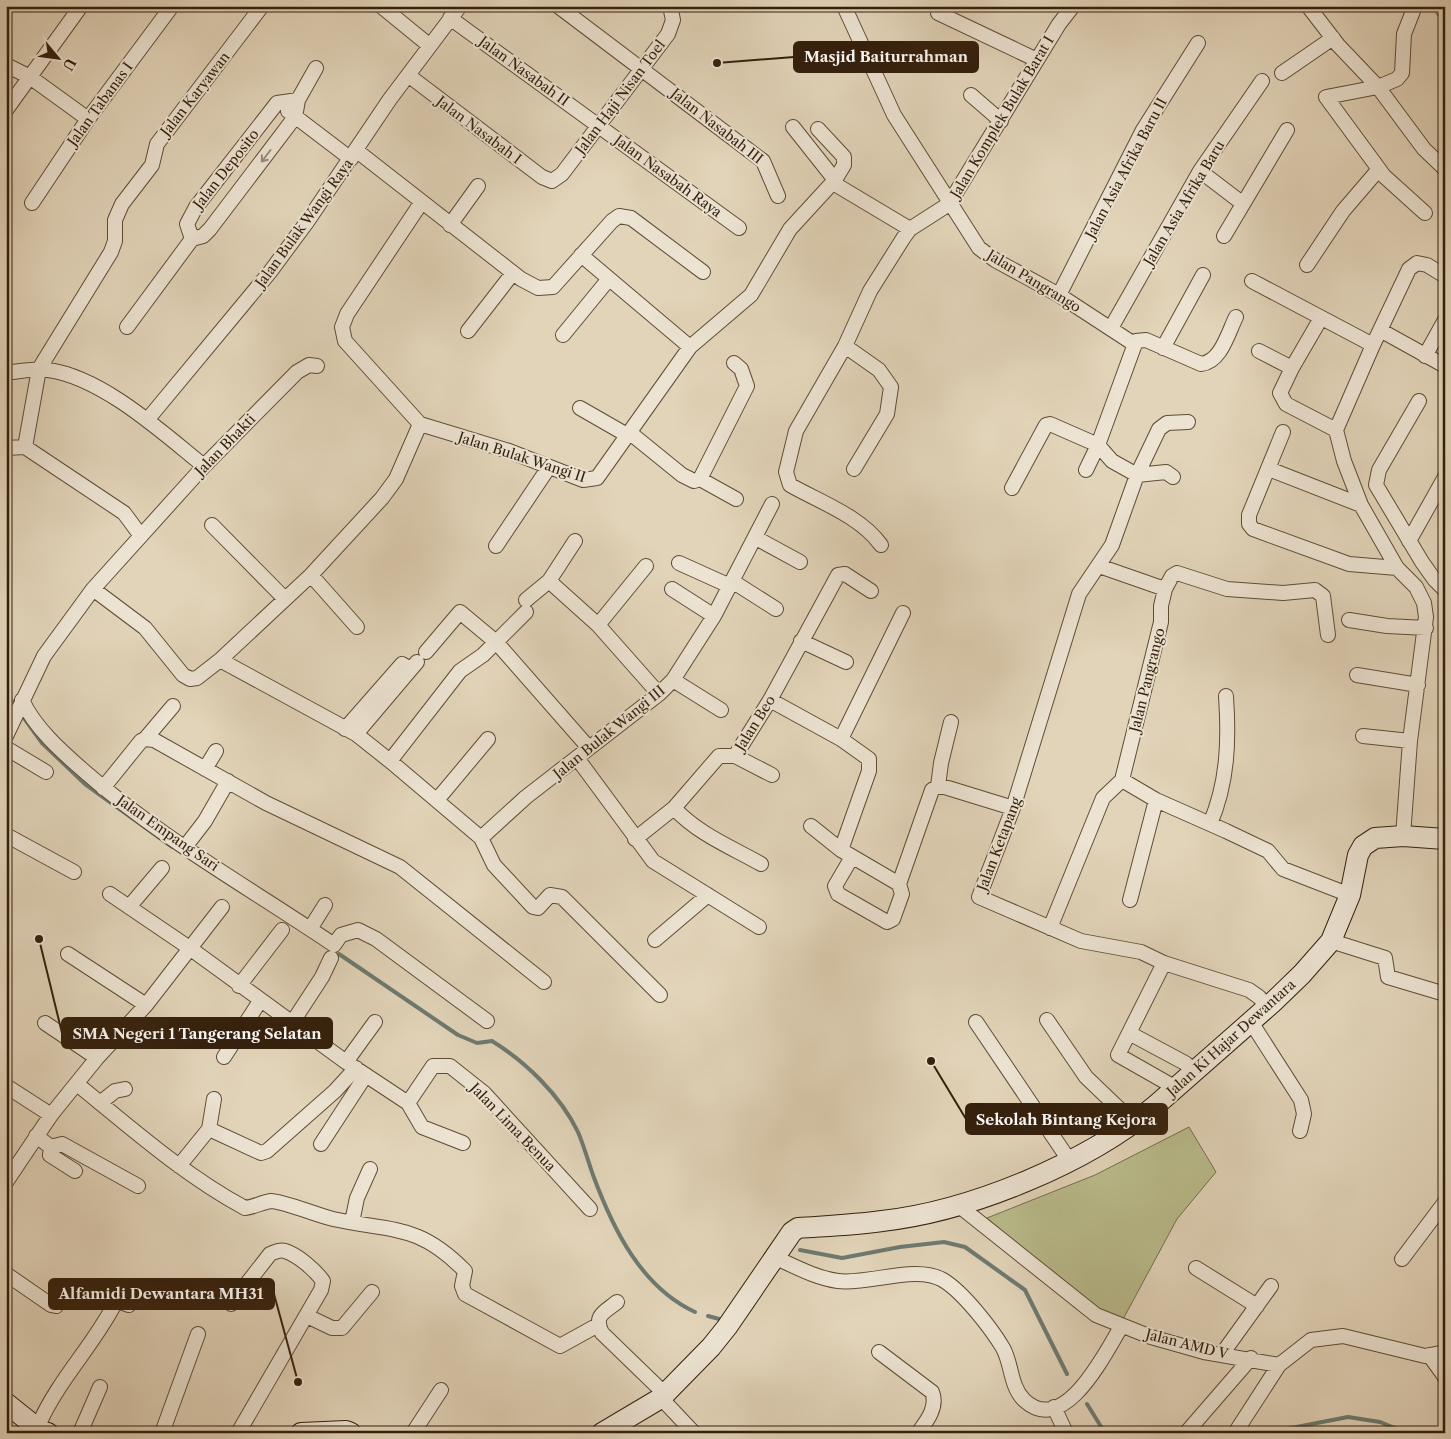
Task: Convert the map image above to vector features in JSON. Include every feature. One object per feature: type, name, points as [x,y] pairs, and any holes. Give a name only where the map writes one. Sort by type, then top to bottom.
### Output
[{"type":"main road","name":"Jalan Ki Hajar Dewantara","points":[[602,1433],[663,1396],[727,1327],[792,1232],[798,1228],[883,1221],[958,1205],[1004,1189],[1069,1160],[1134,1123],[1251,1022],[1302,974],[1331,941],[1350,895],[1358,855],[1363,846],[1375,838],[1403,836],[1445,838]]},
{"type":"main road","points":[[6,1403],[40,1430]]},
{"type":"main road","points":[[301,1433],[338,1432]]},
{"type":"street","points":[[6,110],[81,6]]},
{"type":"street","name":"Jalan Tabanas I","points":[[32,203],[88,119],[172,6]]},
{"type":"street","name":"Jalan Karyawan","points":[[39,369],[111,252],[115,241],[115,220],[122,204],[152,165],[157,144],[262,6]]},
{"type":"street","points":[[381,6],[430,46]]},
{"type":"street","name":"Jalan Bulak Wangi Raya","points":[[148,419],[270,272],[354,155],[408,75],[460,6]]},
{"type":"street","name":"Jalan Nasabah III","points":[[558,6],[763,161],[778,196]]},
{"type":"street","name":"Jalan Haji Nisan Toel","points":[[552,181],[562,174],[597,125],[668,34],[673,20],[670,6]]},
{"type":"street","name":"Jalan Pangrango","points":[[844,6],[894,116],[973,240],[987,254],[1059,295],[1134,344]]},
{"type":"street","name":"Jalan Komplek Bulak Barat I","points":[[949,204],[1059,24],[1073,6]]},
{"type":"street","points":[[1308,6],[1333,38],[1378,86],[1424,149],[1445,170]]},
{"type":"street","points":[[1415,6],[1404,34],[1402,73],[1397,79],[1378,86],[1326,97],[1379,169],[1426,213]]},
{"type":"street","points":[[938,13],[1037,60]]},
{"type":"street","name":"Jalan Nasabah II","points":[[450,18],[597,125]]},
{"type":"street","points":[[1282,73],[1333,38]]},
{"type":"street","name":"Jalan Asia Afrika Baru II","points":[[1059,295],[1143,130],[1198,43]]},
{"type":"street","points":[[6,65],[30,77],[88,119]]},
{"type":"street","name":"Jalan Deposito","points":[[127,327],[192,239],[203,236],[213,225],[295,117],[298,100],[316,68]]},
{"type":"street","name":"Jalan Nasabah I","points":[[408,75],[542,177],[552,181]]},
{"type":"street","name":"Jalan Asia Afrika Baru","points":[[1111,328],[1200,171],[1262,81]]},
{"type":"street","points":[[971,95],[1001,121]]},
{"type":"street","points":[[277,103],[298,100]]},
{"type":"street","points":[[277,103],[421,202],[513,273],[538,288],[552,287],[619,216],[632,218],[703,272]]},
{"type":"street","name":"Jalan Deposito","points":[[192,239],[187,224],[196,207],[277,103]]},
{"type":"street","name":"Jalan Nasabah Raya","points":[[597,125],[739,228]]},
{"type":"street","points":[[793,128],[834,182],[910,230]]},
{"type":"street","name":"Jalan Bulak Wangi II","points":[[420,424],[509,451],[583,480],[597,478],[690,347],[751,295],[790,229],[821,193],[834,182],[845,162],[842,154],[818,130]]},
{"type":"street","points":[[1224,236],[1287,130]]},
{"type":"street","points":[[1307,265],[1343,211],[1379,169]]},
{"type":"street","points":[[1200,171],[1242,203]]},
{"type":"street","points":[[450,225],[478,186]]},
{"type":"street","points":[[93,589],[144,628],[183,675],[197,678],[220,660],[311,575],[382,498],[396,479],[420,424],[345,341],[342,333],[347,314],[421,202]]},
{"type":"street","points":[[881,545],[862,526],[790,485],[786,472],[796,432],[845,346],[870,291],[910,230],[949,204]]},
{"type":"street","points":[[581,255],[608,280],[690,347]]},
{"type":"street","points":[[1403,836],[1410,741],[1426,628],[1424,603],[1416,587],[1397,568],[1361,505],[1344,461],[1336,430],[1372,345],[1409,269],[1417,263],[1427,265],[1445,276]]},
{"type":"street","points":[[468,331],[513,273]]},
{"type":"street","points":[[1163,348],[1203,275]]},
{"type":"street","points":[[563,336],[608,280]]},
{"type":"street","points":[[1252,281],[1372,345]]},
{"type":"street","points":[[1086,470],[1098,445],[1136,341],[1146,340],[1201,364],[1210,363],[1216,357],[1236,317]]},
{"type":"street","points":[[1321,318],[1280,393],[1286,404],[1336,430]]},
{"type":"street","points":[[1425,356],[1445,320]]},
{"type":"street","points":[[1380,330],[1445,366]]},
{"type":"street","points":[[845,346],[879,370],[891,387],[887,414],[854,468]]},
{"type":"street","points":[[1259,351],[1292,368]]},
{"type":"street","points":[[580,408],[628,434],[682,475],[694,481],[700,478],[747,386],[741,369],[734,363]]},
{"type":"street","name":"Jalan Bhakti","points":[[6,736],[44,656],[93,589],[204,466],[297,372],[309,365],[317,366]]},
{"type":"street","points":[[25,447],[39,369]]},
{"type":"street","points":[[6,373],[39,369],[50,370],[88,383],[148,419],[204,466]]},
{"type":"street","points":[[1419,400],[1379,470],[1376,486],[1434,579],[1445,590]]},
{"type":"street","name":"Jalan Ketapang","points":[[1188,422],[1167,423],[1161,426],[1137,475],[1112,545],[1079,594],[1013,808],[979,897],[1094,945],[1141,952],[1164,964],[1249,990],[1260,997],[1267,1007]]},
{"type":"street","points":[[1012,488],[1047,424],[1058,426],[1098,445],[1112,461],[1137,475],[1166,472],[1173,477]]},
{"type":"street","points":[[1282,432],[1249,516],[1250,524],[1253,528],[1349,564],[1397,568]]},
{"type":"street","points":[[6,448],[25,447],[124,513],[140,536]]},
{"type":"street","points":[[496,546],[550,467]]},
{"type":"street","points":[[1269,469],[1361,505]]},
{"type":"street","points":[[1409,541],[1445,477]]},
{"type":"street","points":[[700,478],[736,499]]},
{"type":"street","name":"Jalan Bulak Wangi III","points":[[481,838],[526,797],[659,694],[673,680],[714,616],[772,504]]},
{"type":"street","points":[[212,525],[285,598]]},
{"type":"street","points":[[756,538],[800,562]]},
{"type":"street","points":[[390,761],[460,671],[484,655],[549,581],[575,541]]},
{"type":"street","points":[[679,563],[731,584],[776,609]]},
{"type":"street","points":[[598,625],[646,566]]},
{"type":"street","points":[[1099,566],[1165,589],[1172,576],[1177,573],[1227,589],[1283,593],[1315,590],[1323,596],[1328,635]]},
{"type":"street","name":"Jalan Beo","points":[[635,838],[674,808],[719,756],[735,756],[770,700],[838,575],[842,573],[870,591]]},
{"type":"street","points":[[311,575],[357,627]]},
{"type":"street","points":[[549,581],[598,625],[659,694]]},
{"type":"street","points":[[672,589],[714,616]]},
{"type":"street","name":"Jalan Pangrango","points":[[1122,780],[1160,630],[1161,606],[1165,589]]},
{"type":"street","points":[[350,731],[418,661],[460,612],[496,642],[589,748]]},
{"type":"street","points":[[841,739],[903,613]]},
{"type":"street","points":[[1349,620],[1387,626],[1426,628]]},
{"type":"street","points":[[801,641],[846,662]]},
{"type":"street","points":[[220,660],[350,731],[390,761],[481,838],[494,865],[533,907],[538,908],[550,895],[562,897],[660,995]]},
{"type":"street","points":[[1357,675],[1418,685]]},
{"type":"street","points":[[673,680],[721,710]]},
{"type":"street","points":[[1210,824],[1221,790],[1227,760],[1229,737],[1226,696]]},
{"type":"street","name":"Jalan Empang Sari","points":[[22,700],[26,710],[59,749],[104,788],[186,847],[310,929],[332,951]]},
{"type":"street","points":[[770,700],[841,739],[869,759],[870,766],[847,854],[834,886],[838,894],[887,922],[894,918],[902,894],[899,884],[932,790],[938,786]]},
{"type":"street","points":[[104,788],[141,741],[145,739],[173,706]]},
{"type":"street","points":[[938,786],[940,763],[951,722]]},
{"type":"street","points":[[1363,736],[1410,741]]},
{"type":"street","points":[[145,739],[154,740],[266,802],[400,868],[544,982]]},
{"type":"street","points":[[438,800],[488,739]]},
{"type":"street","points":[[6,748],[46,772]]},
{"type":"street","points":[[205,768],[216,751]]},
{"type":"street","points":[[735,756],[772,775]]},
{"type":"street","points":[[577,758],[653,861],[759,928]]},
{"type":"street","points":[[1050,928],[1102,798],[1122,780],[1156,800],[1268,851],[1283,869],[1350,895]]},
{"type":"street","points":[[186,847],[213,808],[228,782]]},
{"type":"street","points":[[938,786],[1013,808]]},
{"type":"street","points":[[1130,900],[1156,800]]},
{"type":"street","points":[[674,808],[687,822],[702,832],[761,864]]},
{"type":"street","points":[[811,826],[847,854],[899,884]]},
{"type":"street","points":[[6,835],[74,872]]},
{"type":"street","points":[[129,907],[162,868]]},
{"type":"street","points":[[110,894],[408,1103],[422,1127],[462,1142]]},
{"type":"street","points":[[655,940],[708,895]]},
{"type":"street","points":[[310,929],[325,905]]},
{"type":"street","points":[[7,1178],[51,1115],[78,1084],[97,1058],[146,1005],[222,907]]},
{"type":"street","points":[[239,986],[282,930]]},
{"type":"street","points":[[292,1023],[322,977],[332,951],[341,935],[358,930],[368,935],[487,1020]]},
{"type":"street","points":[[1331,941],[1385,958],[1387,961],[1388,977],[1445,994]]},
{"type":"street","points":[[68,954],[146,1005]]},
{"type":"street","points":[[1164,964],[1118,1055],[1176,1088]]},
{"type":"street","points":[[224,1057],[260,1001]]},
{"type":"street","points":[[1047,1020],[1086,1077],[1134,1123]]},
{"type":"street","points":[[321,1144],[375,1022]]},
{"type":"street","points":[[976,1022],[1069,1160]]},
{"type":"street","points":[[1251,1022],[1301,1100],[1304,1114],[1300,1130]]},
{"type":"street","points":[[45,1023],[97,1058]]},
{"type":"street","points":[[1129,1033],[1185,1063],[1195,1071]]},
{"type":"street","name":"Jalan Lima Benua","points":[[408,1103],[424,1076],[434,1066],[450,1066],[490,1099],[590,1209]]},
{"type":"street","points":[[209,1129],[261,1153],[267,1152],[335,1091],[356,1068]]},
{"type":"street","points":[[78,1084],[179,1166],[217,1192],[245,1208],[271,1201],[334,1219],[396,1228],[426,1239],[452,1258],[464,1271],[462,1286],[465,1294],[560,1346],[598,1325]]},
{"type":"street","points":[[6,1086],[51,1115]]},
{"type":"street","points":[[100,1103],[115,1091],[125,1088]]},
{"type":"street","points":[[179,1166],[209,1129],[214,1099]]},
{"type":"street","points":[[36,1136],[51,1147]]},
{"type":"street","points":[[51,1147],[62,1144],[138,1186]]},
{"type":"street","points":[[51,1147],[50,1155],[74,1170]]},
{"type":"street","points":[[352,1222],[357,1198],[370,1169]]},
{"type":"street","points":[[1402,1259],[1445,1202]]},
{"type":"street","name":"Jalan AMD V","points":[[958,1205],[1096,1315],[1151,1337],[1279,1365]]},
{"type":"street","points":[[231,1304],[270,1254],[278,1250],[286,1251],[317,1273],[323,1281],[321,1290],[238,1433]]},
{"type":"street","points":[[776,1255],[806,1271],[838,1281],[862,1281],[918,1274],[943,1280],[986,1322],[1004,1350],[1015,1386],[1023,1399],[1035,1408],[1061,1406],[1090,1378],[1121,1326]]},
{"type":"street","points":[[1196,1268],[1257,1306]]},
{"type":"street","points":[[6,1274],[51,1305],[56,1306],[61,1296],[72,1291],[91,1289],[129,1305]]},
{"type":"street","points":[[1222,1354],[1272,1286]]},
{"type":"street","points":[[306,1316],[332,1328],[342,1328],[372,1292]]},
{"type":"street","points":[[618,1302],[600,1316],[598,1325],[602,1333],[663,1396],[694,1433]]},
{"type":"street","points":[[40,1430],[39,1424],[51,1398],[97,1335],[113,1307]]},
{"type":"street","points":[[162,1433],[198,1334]]},
{"type":"street","points":[[1235,1433],[1279,1365],[1311,1340],[1343,1336],[1424,1356],[1445,1352]]},
{"type":"street","points":[[879,1352],[932,1392],[935,1401],[934,1406],[924,1431]]},
{"type":"street","points":[[1429,1355],[1445,1377]]},
{"type":"street","points":[[1186,1433],[1251,1358]]},
{"type":"street","points":[[80,1433],[100,1387]]},
{"type":"street","points":[[413,1433],[441,1390]]},
{"type":"street","points":[[1054,1408],[1066,1433]]},
{"type":"green space","points":[[1189,1127],[1216,1172],[1177,1219],[1121,1323],[1077,1296],[987,1218],[1095,1175]]},
{"type":"waterway","points":[[6,695],[13,702]]},
{"type":"waterway","points":[[24,718],[42,743],[86,785],[172,847]]},
{"type":"waterway","points":[[339,954],[458,1035],[477,1043],[492,1041],[505,1049],[541,1080],[571,1118],[610,1216],[631,1254],[659,1288],[695,1312]]},
{"type":"waterway","points":[[800,1250],[842,1258],[900,1247],[944,1242],[965,1247],[1025,1290],[1067,1374]]},
{"type":"waterway","points":[[708,1316],[723,1320]]},
{"type":"waterway","points":[[1087,1404],[1105,1433]]},
{"type":"waterway","points":[[1278,1433],[1281,1430],[1348,1417],[1380,1422],[1407,1433]]},
{"type":"place","name":"Masjid Baiturrahman","points":[[717,63]]},
{"type":"place","name":"SMA Negeri 1 Tangerang Selatan","points":[[39,939]]},
{"type":"place","name":"Sekolah Bintang Kejora","points":[[931,1061]]},
{"type":"place","name":"Alfamidi Dewantara MH31","points":[[298,1382]]}]
